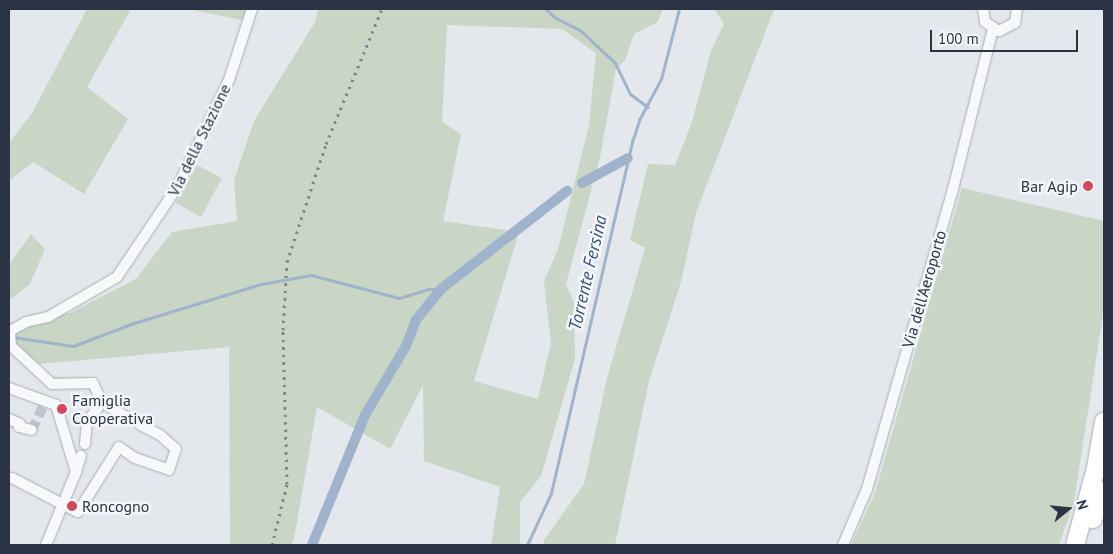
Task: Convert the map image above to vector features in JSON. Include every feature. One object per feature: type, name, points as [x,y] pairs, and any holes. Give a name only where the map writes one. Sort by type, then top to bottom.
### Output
[{"type":"highway","points":[[1075,545],[1096,468],[1104,422]]},
{"type":"highway","points":[[1093,519],[1104,454]]},
{"type":"highway","points":[[1083,545],[1104,492]]},
{"type":"street","name":"Via della Stazione","points":[[52,384],[11,346],[10,331],[26,322],[48,317],[117,277],[178,186],[229,80],[252,9]]},
{"type":"street","points":[[983,9],[985,22],[993,29],[1010,27],[1017,17],[1017,9]]},
{"type":"street","name":"Via dell'Aeroporto","points":[[843,545],[867,490],[953,189],[993,29]]},
{"type":"street","points":[[44,403],[52,384],[94,382],[102,402],[126,417]]},
{"type":"street","points":[[9,388],[44,403],[56,405],[76,472]]},
{"type":"street","points":[[85,444],[88,422],[102,402]]},
{"type":"street","points":[[9,420],[20,424],[19,427],[32,430]]},
{"type":"street","points":[[12,478],[78,512],[119,447],[135,458],[169,470],[176,449],[160,435],[140,425]]},
{"type":"street","points":[[45,545],[64,504],[81,456]]},
{"type":"green space","points":[[87,9],[131,9],[87,87],[128,119],[84,194],[33,162],[9,181],[9,143],[32,113]]},
{"type":"green space","points":[[188,9],[247,9],[246,21]]},
{"type":"green space","points":[[318,9],[663,9],[658,22],[634,34],[625,60],[616,69],[600,157],[566,284],[574,302],[575,359],[541,476],[520,502],[520,545],[491,545],[500,487],[424,461],[423,385],[390,449],[317,407],[294,539],[291,545],[230,545],[229,347],[40,364],[9,352],[9,323],[70,313],[136,279],[172,232],[237,221],[234,180],[254,121],[315,22]],"holes":[[[447,25],[562,29],[596,53],[589,125],[558,249],[544,281],[551,343],[538,399],[474,381],[519,232],[443,221],[461,134],[442,122]]]},
{"type":"green space","points":[[714,9],[774,9],[696,213],[681,282],[649,381],[615,545],[544,545],[544,540],[584,484],[607,378],[645,248],[630,240],[648,164],[675,165],[692,122],[711,51],[724,24]]},
{"type":"green space","points":[[197,165],[222,178],[201,217],[176,203]]},
{"type":"green space","points":[[962,188],[1104,221],[1104,308],[1074,502],[1059,545],[851,545],[875,493]]},
{"type":"green space","points":[[31,234],[45,249],[30,284],[9,300],[9,265]]},
{"type":"waterway","points":[[546,9],[554,17],[580,30],[615,63],[630,94],[648,107]]},
{"type":"waterway","name":"Torrente Fersina","points":[[527,545],[551,493],[633,139],[639,120],[661,79],[679,9]]},
{"type":"waterway","points":[[582,183],[628,158]]},
{"type":"waterway","points":[[312,545],[365,415],[406,346],[416,320],[441,289],[567,191]]},
{"type":"waterway","points":[[12,337],[73,346],[134,323],[261,284],[311,275],[399,298],[428,289],[441,289]]},
{"type":"tunnel","points":[[32,430],[43,406]]},
{"type":"railway","points":[[272,545],[287,484],[283,330],[287,262],[326,144],[382,9]]},
{"type":"place","name":"Bar Agip","points":[[1088,186]]},
{"type":"place","name":"Famiglia Cooperativa","points":[[62,409]]},
{"type":"place","name":"Roncogno","points":[[72,506]]}]
